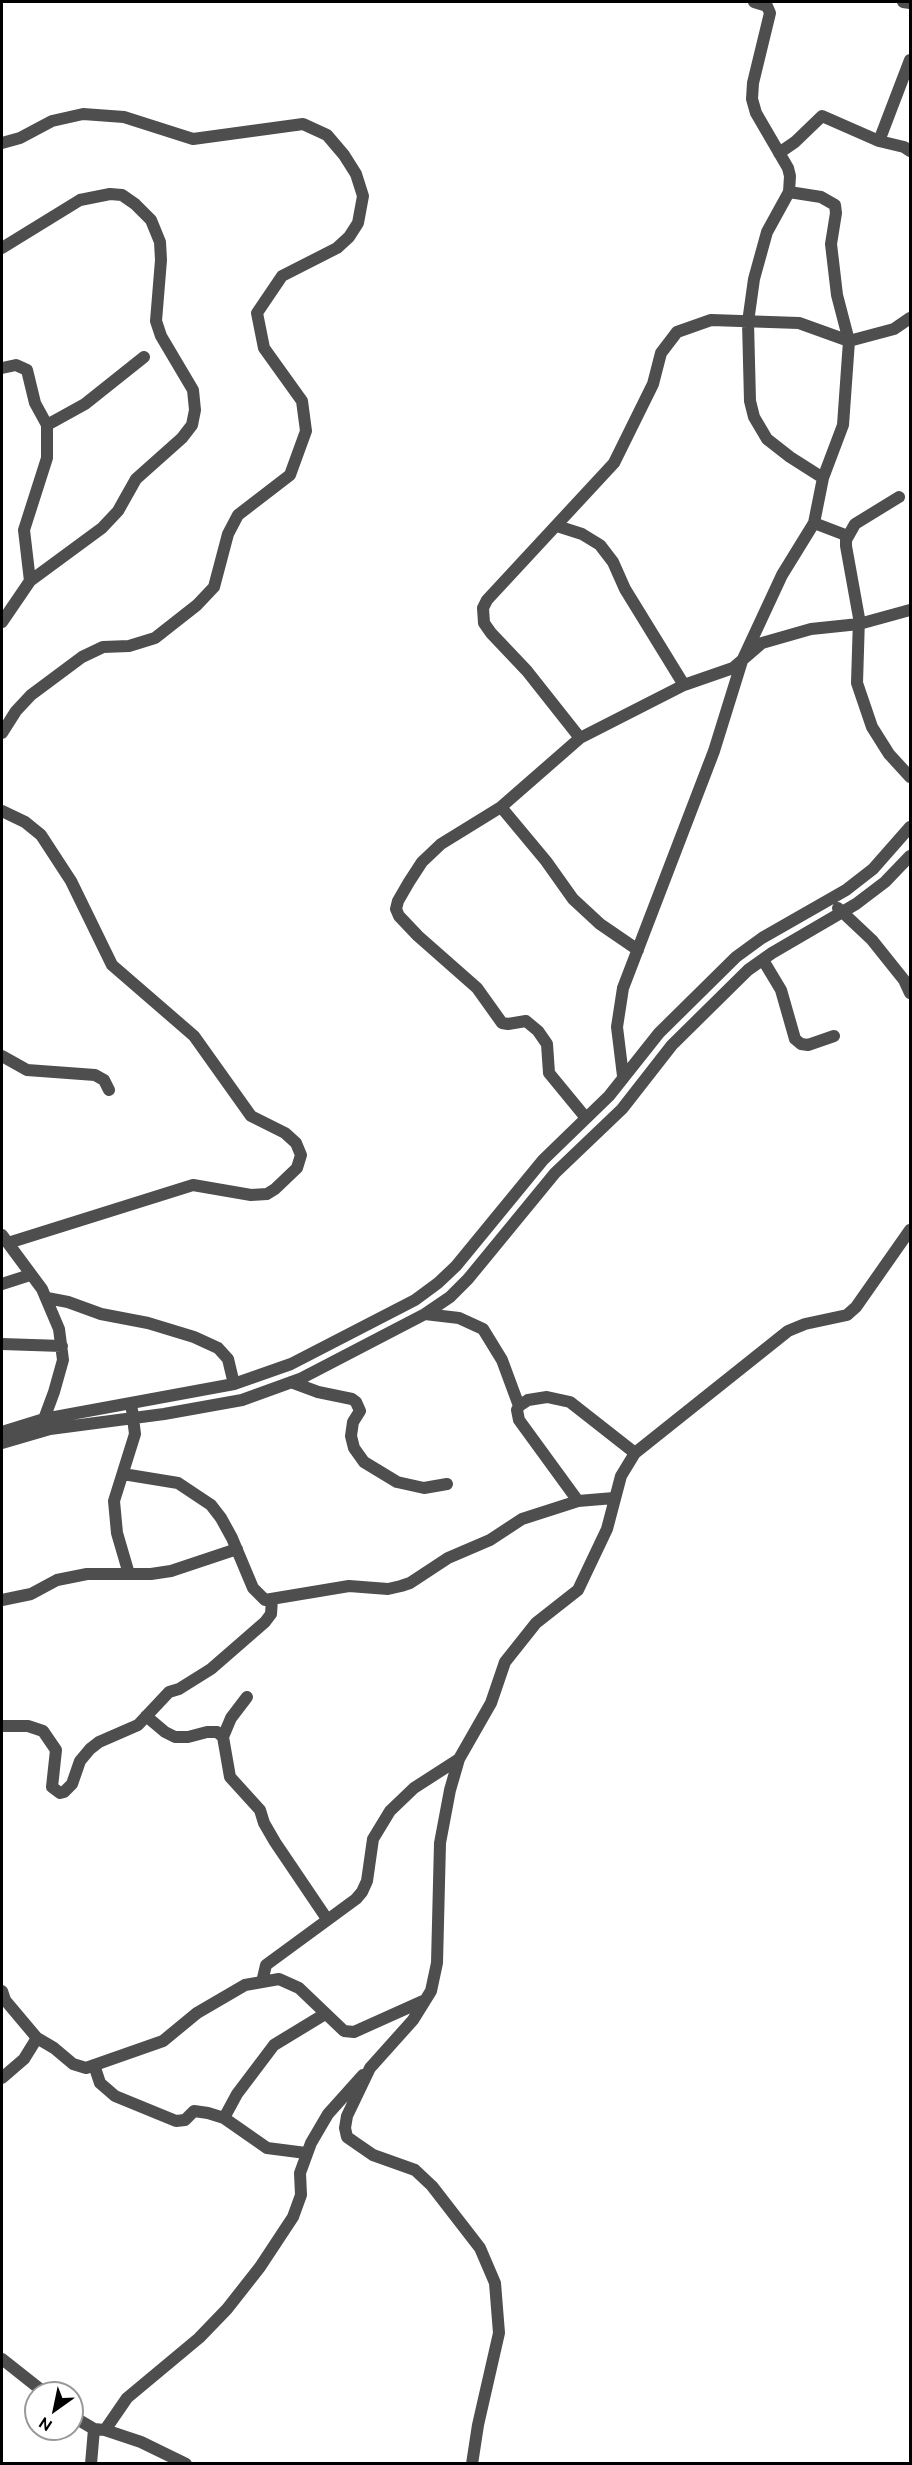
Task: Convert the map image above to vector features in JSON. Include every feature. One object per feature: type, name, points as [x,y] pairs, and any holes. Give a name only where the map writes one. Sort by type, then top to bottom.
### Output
[{"type":"street","points":[[754,2],[769,4],[770,13],[753,83],[752,99],[756,113],[788,168],[789,192],[764,241],[754,279],[748,322],[750,401],[759,428],[768,439],[790,457],[823,478]]},
{"type":"street","points":[[903,2],[910,3]]},
{"type":"street","points":[[879,141],[910,60]]},
{"type":"street","points":[[2,143],[20,138],[52,121],[83,114],[124,117],[193,139],[303,124],[327,135],[344,155],[356,174],[363,196],[358,223],[349,237],[337,248],[282,276],[256,313],[264,348],[302,400],[306,431],[290,475],[238,514],[228,534],[214,587],[197,605],[155,638],[129,646],[103,647],[82,657],[31,695],[15,711],[2,733]]},
{"type":"street","points":[[779,153],[795,142],[822,116],[879,141],[904,147],[910,152]]},
{"type":"street","points":[[623,1076],[617,1027],[623,988],[655,899],[714,751],[742,662],[782,575],[814,523],[823,478],[843,425],[849,341],[837,295],[831,244],[836,213],[834,205],[821,197],[789,192]]},
{"type":"street","points":[[2,248],[80,200],[110,194],[122,195],[135,204],[151,220],[160,242],[162,260],[156,321],[161,336],[193,390],[195,410],[192,425],[182,438],[136,478],[118,511],[102,528],[30,581],[2,622]]},
{"type":"street","points":[[580,738],[526,671],[491,633],[482,614],[487,600],[614,464],[653,384],[661,353],[677,332],[711,320],[799,323],[849,341],[894,329],[910,318]]},
{"type":"street","points":[[46,425],[85,404],[144,357]]},
{"type":"street","points":[[2,368],[16,365],[27,370],[35,403],[46,425],[47,458],[24,530],[30,581]]},
{"type":"street","points":[[899,497],[855,524],[848,536],[846,546],[858,607],[857,683],[872,727],[889,754],[910,777]]},
{"type":"street","points":[[814,523],[848,536]]},
{"type":"street","points":[[557,526],[582,534],[600,545],[684,685]]},
{"type":"street","points":[[586,1118],[549,1073],[547,1044],[538,1031],[525,1021],[502,1023],[477,988],[418,936],[399,916],[396,909],[398,902],[416,872],[441,844],[501,807],[580,738],[684,685],[716,676],[742,662],[762,643],[811,629],[859,624],[910,610]]},
{"type":"street","points":[[501,807],[546,861],[573,899],[600,924],[638,950]]},
{"type":"street","points":[[2,811],[25,822],[40,835],[71,881],[112,965],[194,1036],[250,1116],[285,1133],[301,1149],[297,1167],[267,1194],[251,1195],[193,1185],[5,1239],[47,1298],[59,1329],[63,1360],[44,1419]]},
{"type":"street","points":[[2,1432],[44,1419],[234,1384],[291,1364],[415,1300],[456,1266],[543,1160],[609,1096],[659,1033],[736,957],[762,938],[830,899],[873,869],[910,827]]},
{"type":"street","points":[[2,1443],[50,1429],[242,1400],[291,1382],[425,1314],[450,1297],[468,1279],[555,1173],[622,1109],[672,1045],[748,970],[842,913],[885,882],[910,856]]},
{"type":"street","points":[[830,899],[872,940],[904,980],[910,993]]},
{"type":"street","points":[[763,960],[781,990],[795,1039],[801,1044],[808,1045],[834,1036]]},
{"type":"street","points":[[2,1056],[27,1070],[95,1075],[104,1080],[110,1090]]},
{"type":"street","points":[[509,1201],[524,1212]]},
{"type":"street","points":[[90,2463],[100,2430],[127,2398],[199,2338],[227,2309],[260,2267],[293,2217],[301,2195],[300,2173],[306,2153],[328,2114],[413,2020],[431,1991],[437,1963],[440,1843],[450,1790],[459,1759],[491,1703],[506,1662],[536,1623],[578,1590],[607,1529],[621,1476],[631,1458],[788,1331],[806,1324],[847,1315],[856,1307],[910,1230]]},
{"type":"street","points":[[2,1284],[30,1275]]},
{"type":"street","points":[[47,1298],[68,1302],[101,1314],[148,1323],[194,1337],[218,1348],[228,1359],[234,1384]]},
{"type":"street","points":[[425,1314],[459,1318],[483,1329],[502,1360],[519,1406],[517,1417],[523,1428],[541,1448],[578,1501]]},
{"type":"street","points":[[2,1344],[62,1346]]},
{"type":"street","points":[[291,1382],[356,1402],[360,1411],[353,1422],[351,1436],[354,1448],[363,1462],[397,1482],[424,1488],[447,1484]]},
{"type":"street","points":[[195,1393],[198,1407]]},
{"type":"street","points":[[519,1406],[528,1400],[547,1396],[570,1402],[631,1458]]},
{"type":"street","points":[[129,1574],[114,1516],[116,1490],[135,1434],[134,1417],[130,1404]]},
{"type":"street","points":[[123,1474],[178,1483],[211,1505],[221,1518],[237,1549],[253,1588],[265,1600],[349,1586],[388,1588],[401,1586],[410,1583],[448,1558],[490,1540],[522,1519],[578,1501],[614,1498]]},
{"type":"street","points":[[2,1600],[31,1594],[57,1580],[87,1574],[171,1571],[237,1549]]},
{"type":"street","points":[[2,1726],[28,1726],[43,1731],[56,1750],[52,1786],[60,1793],[69,1789],[80,1761],[90,1749],[99,1742],[138,1725],[169,1692],[179,1689],[211,1669],[255,1632],[271,1614],[272,1599]]},
{"type":"street","points":[[247,1697],[231,1718],[223,1737],[230,1777],[260,1810],[274,1842],[327,1919]]},
{"type":"street","points":[[146,1716],[165,1732],[175,1737],[188,1737],[207,1732],[217,1732],[223,1737]]},
{"type":"street","points":[[262,1982],[266,1965],[356,1899],[362,1892],[367,1881],[374,1839],[390,1811],[414,1788],[459,1759]]},
{"type":"street","points":[[2,1991],[5,2000],[37,2038],[54,2048],[73,2064],[86,2068],[163,2041],[196,2013],[245,1985],[279,1978],[299,1988],[344,2031],[354,2032],[423,2001]]},
{"type":"street","points":[[224,2118],[237,2094],[274,2045],[325,2014]]},
{"type":"street","points":[[2,2078],[24,2059],[37,2038]]},
{"type":"street","points":[[94,2065],[100,2083],[115,2096],[176,2121],[185,2120],[194,2111],[224,2118],[267,2148],[306,2153]]},
{"type":"street","points":[[370,2068],[347,2116],[345,2128],[347,2137],[373,2155],[415,2170],[432,2186],[480,2248],[495,2283],[499,2333],[478,2425],[472,2463]]},
{"type":"street","points":[[2,2359],[30,2381]]},
{"type":"street","points":[[84,2422],[100,2430],[141,2442],[186,2463]]}]
